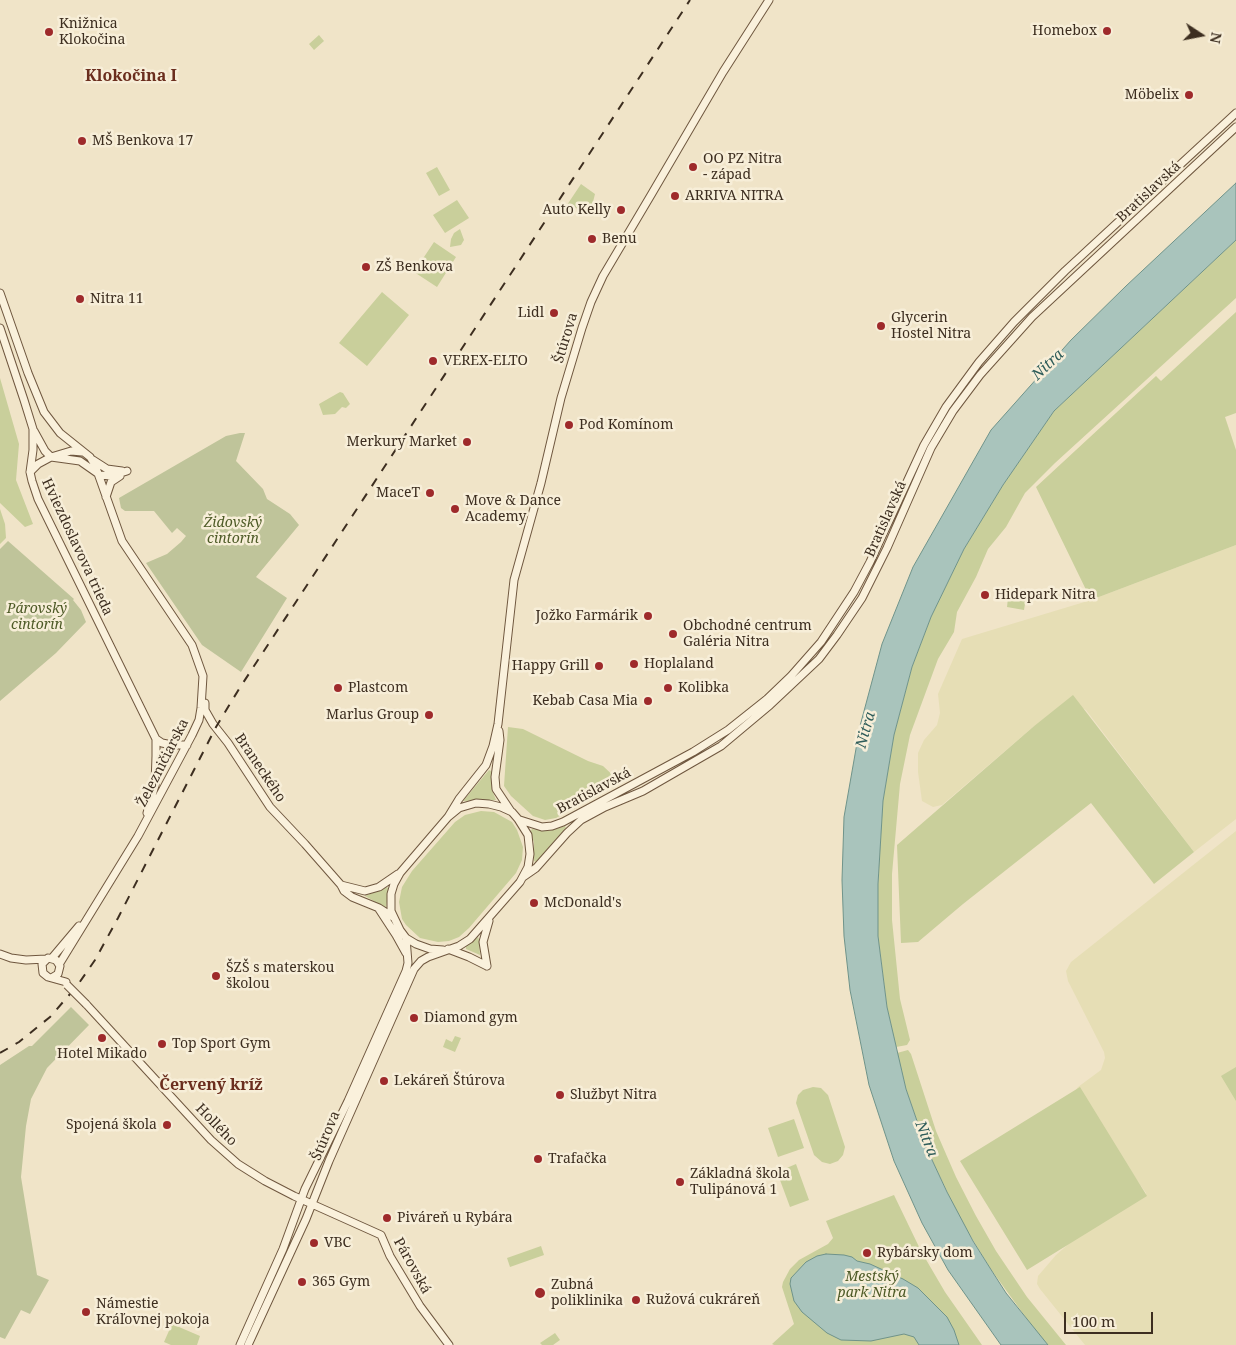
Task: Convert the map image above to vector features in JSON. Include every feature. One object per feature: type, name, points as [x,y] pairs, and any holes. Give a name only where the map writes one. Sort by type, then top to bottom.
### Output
[{"type":"main road","name":"Štúrova","points":[[498,724],[514,580],[541,482],[561,398],[586,316],[603,276],[723,72],[769,0]]},
{"type":"main road","name":"Bratislavská","points":[[520,820],[542,827],[556,825],[712,741],[749,714],[791,676],[822,642],[845,607],[866,570],[940,418],[960,387],[996,341],[1038,298],[1236,113]]},
{"type":"main road","name":"Bratislavská","points":[[523,877],[536,868],[581,820],[668,777],[721,746],[770,705],[819,659],[853,612],[870,584],[896,527],[918,466],[967,392],[1002,349],[1045,305],[1236,127]]},
{"type":"main road","points":[[1201,145],[1209,153]]},
{"type":"main road","points":[[1113,227],[1120,235]]},
{"type":"main road","points":[[0,293],[44,412],[60,433],[90,458],[107,469],[127,471]]},
{"type":"main road","points":[[1038,298],[1045,305]]},
{"type":"main road","name":"Hviezdoslavova trieda","points":[[0,328],[32,429],[33,450],[30,472],[38,499],[156,739]]},
{"type":"main road","points":[[32,429],[45,451],[51,457],[80,461],[100,476],[111,476],[127,471]]},
{"type":"main road","points":[[30,472],[38,464],[51,457],[71,451],[82,452]]},
{"type":"main road","points":[[90,458],[100,476],[122,540],[192,645],[203,676]]},
{"type":"main road","points":[[106,497],[111,482],[127,471]]},
{"type":"main road","points":[[887,548],[883,534],[896,527]]},
{"type":"main road","points":[[845,607],[853,612]]},
{"type":"main road","name":"Železničiarska","points":[[60,967],[138,836],[192,735],[199,720],[203,676]]},
{"type":"main road","name":"Braneckého","points":[[203,676],[205,710],[270,808],[341,885],[344,891],[352,897],[379,908],[393,917]]},
{"type":"main road","points":[[192,735],[204,723],[213,724]]},
{"type":"main road","points":[[498,724],[500,740],[494,778],[496,789],[512,812]]},
{"type":"main road","points":[[448,817],[459,799],[486,764],[498,724]]},
{"type":"main road","points":[[156,739],[162,743],[172,745],[187,745]]},
{"type":"main road","name":"Železničiarska","points":[[138,836],[150,806],[154,785],[156,739]]},
{"type":"main road","points":[[668,777],[670,772],[708,750],[712,741]]},
{"type":"main road","name":"Štúrova","points":[[240,1345],[277,1263],[314,1169],[348,1102],[406,971],[408,963],[406,938],[393,917],[391,905],[394,884],[400,873],[448,817],[459,808],[476,804],[493,804],[512,812],[520,820],[528,835],[530,859],[523,877],[491,917],[470,939],[459,946],[421,961],[414,969],[344,1126],[312,1204],[248,1345]]},
{"type":"main road","points":[[341,885],[365,891],[379,887],[400,873]]},
{"type":"main road","name":"Železničiarska","points":[[49,958],[97,905]]},
{"type":"main road","points":[[379,908],[407,956]]},
{"type":"main road","points":[[406,938],[426,948],[445,950],[469,957],[488,966],[483,942],[491,917]]},
{"type":"main road","points":[[0,954],[11,958],[29,960],[49,958],[60,967],[58,975],[53,977],[44,975],[41,968],[29,960]]},
{"type":"main road","points":[[41,968],[42,963],[49,958]]},
{"type":"main road","name":"Hollého","points":[[60,967],[66,984]]},
{"type":"main road","name":"Hollého","points":[[53,977],[66,984],[86,1004],[211,1140],[238,1164],[265,1181],[312,1204]]},
{"type":"main road","name":"Párovská","points":[[312,1204],[381,1235],[390,1256],[420,1306],[449,1345]]},
{"type":"shaded area","points":[[1236,545],[1236,819],[1194,852],[1086,710],[1082,708],[1033,727],[942,805],[933,807],[922,801],[918,772],[918,753],[924,740],[937,725],[940,713],[938,694],[962,639],[1091,600]]},
{"type":"shaded area","points":[[1236,831],[1236,1345],[1085,1345],[1040,1289],[1037,1284],[1038,1276],[1056,1255],[1072,1241],[1146,1193],[1075,1091],[1101,1070],[1105,1058],[1104,1052],[1068,981],[1066,971],[1071,962]]},
{"type":"green space","points":[[319,35],[324,41],[314,50],[309,44]]},
{"type":"green space","points":[[437,167],[450,190],[439,196],[426,173]]},
{"type":"green space","points":[[581,184],[595,194],[593,202],[585,214],[573,206],[571,208],[567,205]]},
{"type":"green space","points":[[457,200],[469,218],[445,233],[433,215]]},
{"type":"green space","points":[[460,229],[464,240],[461,245],[450,247],[454,233]]},
{"type":"green space","points":[[1236,240],[1236,298],[1055,463],[1025,493],[1006,527],[988,549],[976,577],[957,612],[954,632],[938,659],[910,735],[900,784],[892,874],[892,920],[900,999],[910,1040],[907,1045],[896,1047],[887,1007],[878,936],[878,884],[883,801],[894,735],[912,667],[931,617],[964,549],[1003,485],[1054,411]]},
{"type":"green space","points":[[434,242],[456,257],[437,287],[414,272]]},
{"type":"green space","points":[[382,292],[409,315],[367,366],[339,343]]},
{"type":"green space","points":[[1236,312],[1236,413],[1225,417],[1236,450],[1236,545],[1091,600],[1036,487],[1156,376],[1161,381]]},
{"type":"green space","points":[[0,378],[19,444],[16,480],[33,524],[25,527],[0,503]]},
{"type":"green space","points":[[340,392],[343,393],[350,404],[346,408],[342,407],[335,414],[323,415],[319,404]]},
{"type":"green space","name":"Židovský cintorín","points":[[245,433],[236,461],[263,489],[267,499],[290,514],[299,525],[256,577],[287,598],[241,672],[202,645],[146,563],[167,554],[186,536],[177,528],[172,533],[154,511],[125,511],[121,508],[119,498],[226,436]]},
{"type":"green space","points":[[0,509],[5,524],[6,538],[0,544]]},
{"type":"green space","name":"Párovský cintorín","points":[[8,541],[74,599],[86,622],[56,653],[0,701],[0,549]]},
{"type":"green space","points":[[1009,589],[1027,592],[1024,610],[1007,607]]},
{"type":"green space","points":[[1073,695],[1194,852],[1154,884],[1091,803],[918,942],[901,943],[897,845],[1033,727]]},
{"type":"green space","points":[[508,727],[523,729],[588,761],[603,766],[619,781],[596,797],[556,818],[545,820],[533,816],[511,796],[504,786]]},
{"type":"green space","points":[[489,770],[491,771],[492,790],[496,800],[463,801]]},
{"type":"green space","points":[[481,811],[494,812],[512,822],[517,830],[523,847],[522,860],[516,873],[459,937],[449,941],[438,942],[420,938],[402,919],[399,902],[402,887],[412,871],[455,822],[465,815]]},
{"type":"green space","points":[[565,826],[566,828],[536,862],[534,861],[534,842],[530,832],[532,829],[549,831]]},
{"type":"green space","points":[[387,887],[389,889],[386,908],[365,896]]},
{"type":"green space","points":[[478,937],[480,955],[466,949],[466,946]]},
{"type":"green space","points":[[71,1007],[89,1025],[47,1068],[31,1099],[26,1126],[21,1177],[37,1275],[49,1280],[30,1314],[21,1310],[5,1339],[0,1337],[0,1065],[29,1046],[32,1046]]},
{"type":"green space","points":[[455,1036],[461,1038],[455,1052],[443,1047],[446,1039],[452,1042]]},
{"type":"green space","points":[[908,1050],[911,1054],[936,1131],[976,1216],[996,1251],[1027,1297],[1066,1345],[1048,1345],[1037,1333],[990,1268],[960,1219],[926,1147],[906,1089],[897,1053]]},
{"type":"green space","points":[[1236,1067],[1236,1101],[1221,1076]]},
{"type":"green space","points":[[813,1087],[821,1088],[828,1095],[845,1147],[843,1155],[838,1161],[830,1164],[822,1162],[814,1155],[796,1103],[798,1095],[803,1090]]},
{"type":"green space","points":[[1080,1087],[1147,1196],[1027,1270],[960,1161]]},
{"type":"green space","points":[[794,1119],[804,1148],[778,1157],[768,1128]]},
{"type":"green space","points":[[796,1164],[809,1200],[790,1207],[777,1172]]},
{"type":"green space","name":"Mestský park Nitra","points":[[894,1195],[921,1251],[945,1292],[982,1345],[772,1344],[794,1324],[782,1287],[783,1282],[790,1269],[799,1260],[828,1244],[833,1238],[826,1221]]},
{"type":"green space","points":[[541,1246],[544,1255],[510,1267],[507,1258]]},
{"type":"green space","points":[[172,1324],[200,1336],[197,1345],[171,1345],[164,1342]]},
{"type":"green space","points":[[555,1333],[560,1340],[553,1345],[542,1345],[540,1343]]},
{"type":"water","name":"Nitra","points":[[1236,183],[1236,240],[1054,411],[1003,485],[964,549],[931,617],[912,667],[894,735],[883,801],[878,884],[878,936],[887,1007],[906,1089],[926,1147],[947,1192],[973,1241],[1006,1293],[1048,1345],[1001,1345],[948,1270],[922,1223],[894,1161],[869,1085],[850,990],[844,936],[842,880],[844,817],[860,726],[882,644],[913,567],[991,430],[1071,340]]},
{"type":"water","points":[[826,1254],[852,1257],[857,1261],[870,1264],[903,1279],[918,1288],[947,1317],[959,1345],[919,1345],[914,1337],[904,1334],[871,1341],[841,1340],[827,1333],[802,1312],[794,1301],[790,1284],[791,1278],[806,1262]]},
{"type":"railway","points":[[0,1053],[19,1042],[50,1017],[77,986],[95,960],[216,727],[239,689],[690,0]]},
{"type":"place","name":"Homebox","points":[[1107,31]]},
{"type":"place","name":"Knižnica Klokočina","points":[[49,32]]},
{"type":"place","name":"Möbelix","points":[[1189,95]]},
{"type":"place","name":"MŠ Benkova 17","points":[[82,141]]},
{"type":"place","name":"OO PZ Nitra - západ","points":[[693,167]]},
{"type":"place","name":"ARRIVA NITRA","points":[[675,196]]},
{"type":"place","name":"Auto Kelly","points":[[621,210]]},
{"type":"place","name":"Benu","points":[[592,239]]},
{"type":"place","name":"ZŠ Benkova","points":[[366,267]]},
{"type":"place","name":"Nitra 11","points":[[80,299]]},
{"type":"place","name":"Lidl","points":[[554,313]]},
{"type":"place","name":"Glycerin Hostel Nitra","points":[[881,326]]},
{"type":"place","name":"VEREX-ELTO","points":[[433,361]]},
{"type":"place","name":"Pod Komínom","points":[[569,425]]},
{"type":"place","name":"Merkury Market","points":[[467,442]]},
{"type":"place","name":"MaceT","points":[[430,493]]},
{"type":"place","name":"Move & Dance Academy","points":[[455,509]]},
{"type":"place","name":"Hidepark Nitra","points":[[985,595]]},
{"type":"place","name":"Jožko Farmárik","points":[[648,616]]},
{"type":"place","name":"Obchodné centrum Galéria Nitra","points":[[673,634]]},
{"type":"place","name":"Hoplaland","points":[[634,664]]},
{"type":"place","name":"Happy Grill","points":[[599,666]]},
{"type":"place","name":"Plastcom","points":[[338,688]]},
{"type":"place","name":"Kolibka","points":[[668,688]]},
{"type":"place","name":"Kebab Casa Mia","points":[[648,701]]},
{"type":"place","name":"Marlus Group","points":[[429,715]]},
{"type":"place","name":"McDonald's","points":[[534,903]]},
{"type":"place","name":"ŠZŠ s materskou školou","points":[[216,976]]},
{"type":"place","name":"Diamond gym","points":[[414,1018]]},
{"type":"place","name":"Hotel Mikado","points":[[102,1038]]},
{"type":"place","name":"Top Sport Gym","points":[[162,1044]]},
{"type":"place","name":"Lekáreň Štúrova","points":[[384,1081]]},
{"type":"place","name":"Službyt Nitra","points":[[560,1095]]},
{"type":"place","name":"Spojená škola","points":[[167,1125]]},
{"type":"place","name":"Trafačka","points":[[538,1159]]},
{"type":"place","name":"Základná škola Tulipánová 1","points":[[680,1182]]},
{"type":"place","name":"Piváreň u Rybára","points":[[387,1218]]},
{"type":"place","name":"VBC","points":[[314,1243]]},
{"type":"place","name":"Rybársky dom","points":[[867,1253]]},
{"type":"place","name":"365 Gym","points":[[302,1282]]},
{"type":"place","name":"Zubná poliklinika","points":[[540,1293]]},
{"type":"place","name":"Ružová cukráreň","points":[[636,1300]]},
{"type":"place","name":"Námestie Kráľovnej pokoja","points":[[86,1312]]},
{"type":"district","name":"Klokočina I","points":[[131,76]]},
{"type":"district","name":"Červený kríž","points":[[211,1085]]}]
